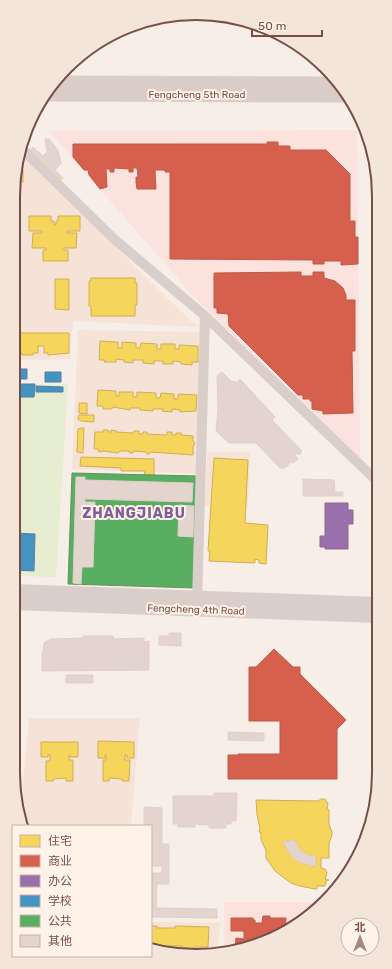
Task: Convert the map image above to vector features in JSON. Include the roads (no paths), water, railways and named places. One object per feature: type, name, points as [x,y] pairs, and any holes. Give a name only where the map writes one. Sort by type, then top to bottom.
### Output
[{"type":"main road","name":"Fengcheng 5th Road","points":[[61,83],[332,84]]},
{"type":"main road","name":"Fengcheng 5th Road","points":[[53,94],[340,95]]},
{"type":"street","points":[[25,152],[114,240],[204,316],[372,476]]},
{"type":"street","points":[[197,603],[204,316]]},
{"type":"street","name":"Fengcheng 4th Road","points":[[20,591],[372,616]]},
{"type":"street","name":"Fengcheng 4th Road","points":[[20,603],[372,604]]},
{"type":"district","name":"ZHANGJIABU","points":[[134,513]]}]
